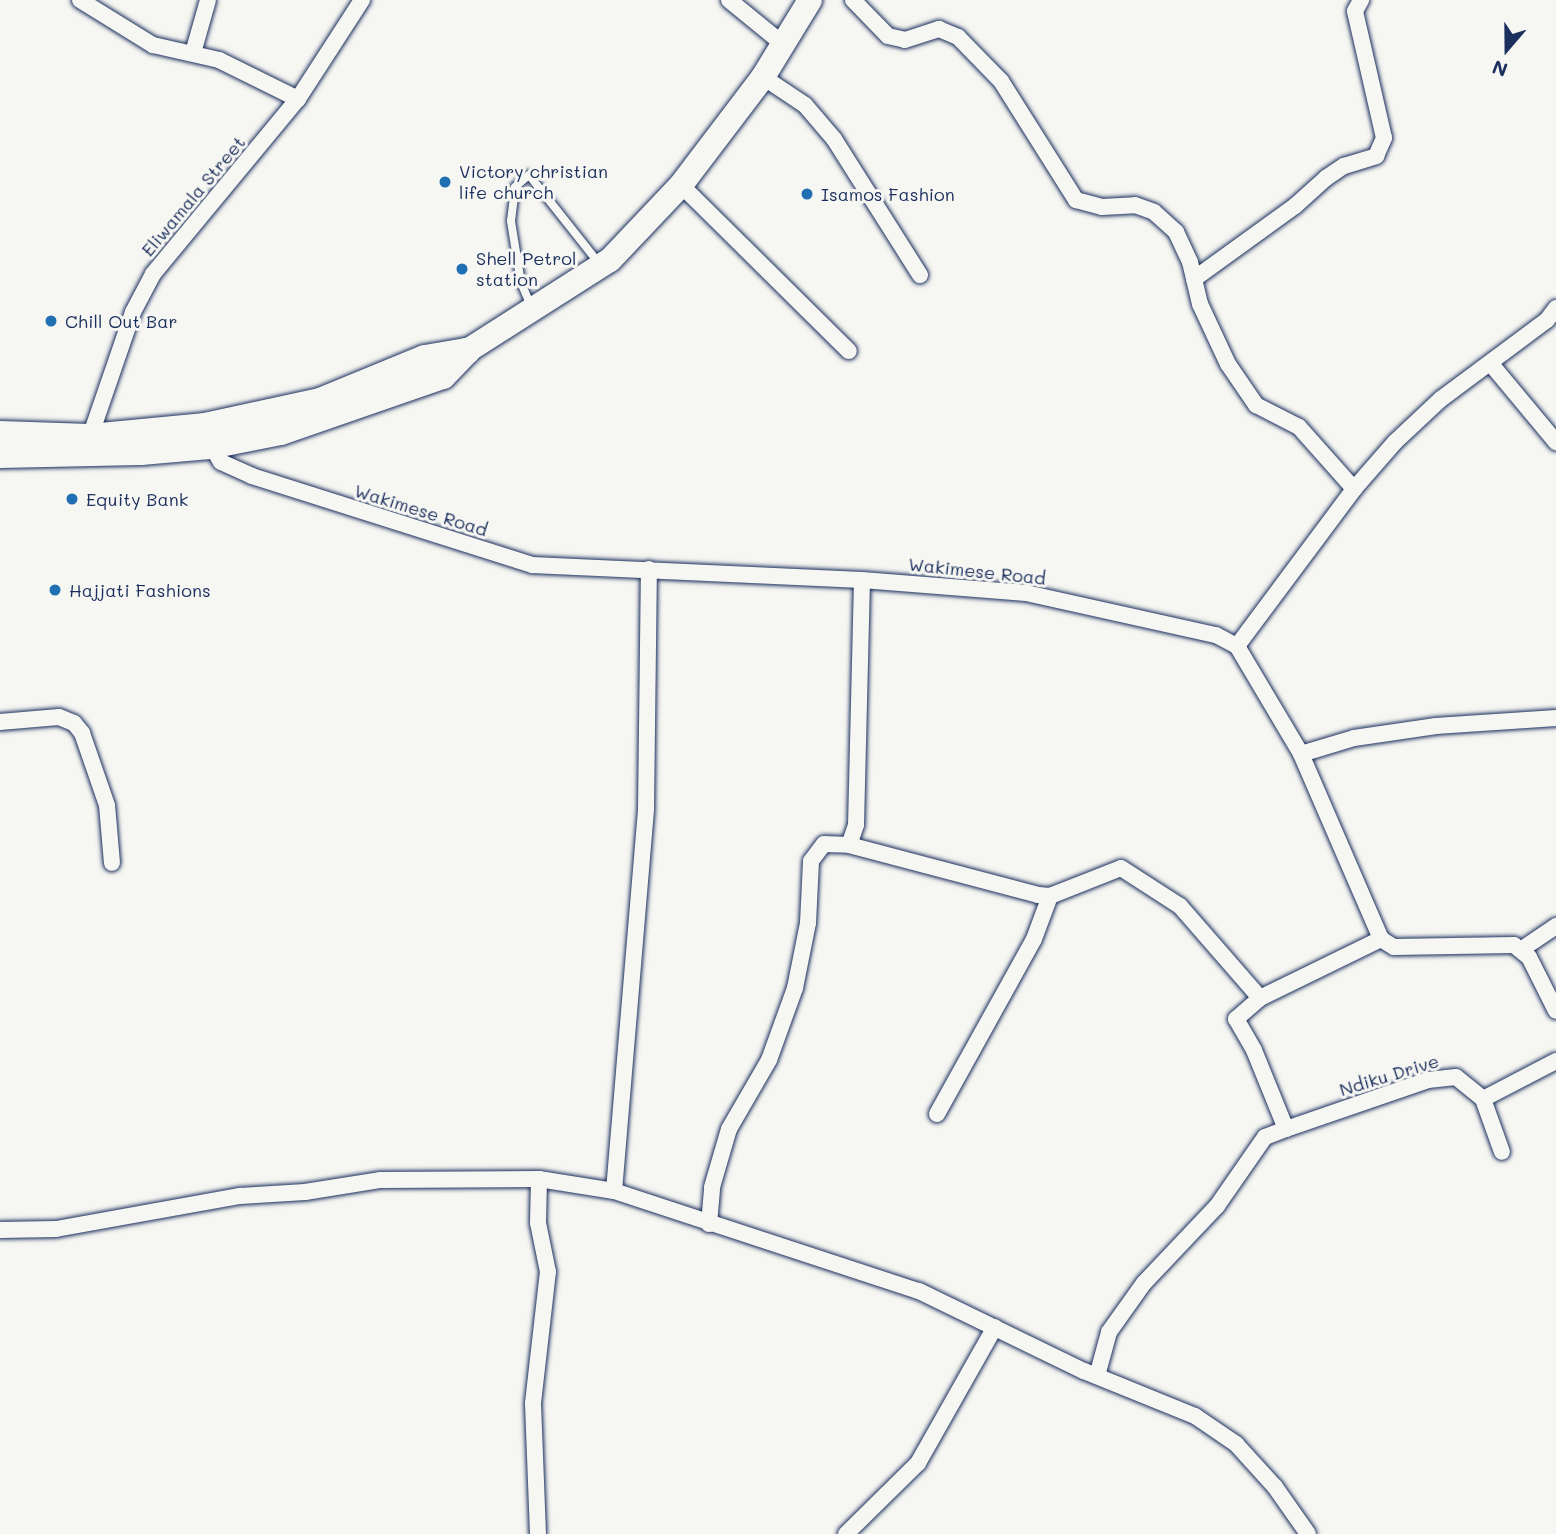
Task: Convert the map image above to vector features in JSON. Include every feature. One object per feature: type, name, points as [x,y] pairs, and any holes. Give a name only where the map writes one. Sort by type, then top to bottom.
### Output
[{"type":"highway","points":[[0,455],[208,436],[320,401],[425,358],[467,351]]},
{"type":"highway","points":[[0,434],[90,437],[208,436]]},
{"type":"main road","points":[[467,351],[534,312],[601,266],[681,185],[763,77],[810,0]]},
{"type":"street","points":[[80,0],[153,45],[219,60],[298,99]]},
{"type":"street","points":[[193,53],[208,0]]},
{"type":"street","name":"Eliwamala Street","points":[[90,437],[132,312],[153,274],[298,99],[362,0]]},
{"type":"street","points":[[729,0],[783,44]]},
{"type":"street","points":[[853,0],[888,36],[905,40],[939,29],[958,37],[1001,80],[1076,201],[1102,207],[1135,205],[1154,212],[1176,232],[1194,279],[1200,304],[1228,364],[1256,405],[1299,427],[1354,489]]},
{"type":"street","points":[[1194,279],[1326,178],[1344,166],[1376,156],[1384,138],[1355,11],[1361,0]]},
{"type":"street","points":[[763,77],[805,105],[834,139],[920,275]]},
{"type":"street","points":[[681,185],[849,351]]},
{"type":"street","points":[[1553,319],[1441,399],[1354,489],[1237,646],[1301,754],[1381,939],[1394,947],[1495,942],[1522,949],[1556,1011]]},
{"type":"street","points":[[1491,364],[1556,442]]},
{"type":"street","name":"Wakimese Road","points":[[208,436],[221,462],[252,477],[532,565],[862,580],[1026,593],[1216,635],[1237,646]]},
{"type":"street","points":[[614,1191],[646,809],[649,569]]},
{"type":"street","points":[[849,845],[857,811],[862,580]]},
{"type":"street","points":[[0,722],[59,717],[74,723],[82,733],[107,805],[111,863]]},
{"type":"street","points":[[1301,754],[1354,738],[1436,726],[1556,718]]},
{"type":"street","points":[[709,1224],[712,1187],[729,1129],[769,1060],[795,988],[808,923],[811,861],[824,844],[849,845],[984,884],[1050,896],[1112,869],[1131,873],[1180,906],[1260,999]]},
{"type":"street","points":[[937,1114],[1034,939],[1050,896]]},
{"type":"street","points":[[1522,949],[1556,926]]},
{"type":"street","points":[[1097,1376],[1109,1332],[1144,1283],[1216,1206],[1265,1137],[1286,1129],[1254,1050],[1238,1029],[1236,1019],[1260,999],[1381,939]]},
{"type":"street","points":[[1502,1152],[1483,1099],[1556,1061]]},
{"type":"street","name":"Ndiku Drive","points":[[1286,1129],[1447,1076],[1463,1081],[1483,1099]]},
{"type":"street","points":[[0,1230],[56,1229],[240,1196],[305,1192],[381,1180],[538,1180],[614,1191],[919,1291],[1097,1376],[1165,1401],[1220,1431],[1275,1487],[1308,1534]]},
{"type":"street","points":[[538,1180],[538,1223],[548,1272],[534,1403],[538,1534]]},
{"type":"street","points":[[846,1534],[918,1463],[995,1327]]},
{"type":"lane","points":[[534,312],[521,283],[511,221],[515,187],[528,174],[601,266]]},
{"type":"place","name":"Victory christian life church","points":[[445,182]]},
{"type":"place","name":"Isamos Fashion","points":[[807,194]]},
{"type":"place","name":"Shell Petrol station","points":[[462,269]]},
{"type":"place","name":"Chill Out Bar","points":[[51,321]]},
{"type":"place","name":"Equity Bank","points":[[72,499]]},
{"type":"place","name":"Hajjati Fashions","points":[[55,590]]}]
